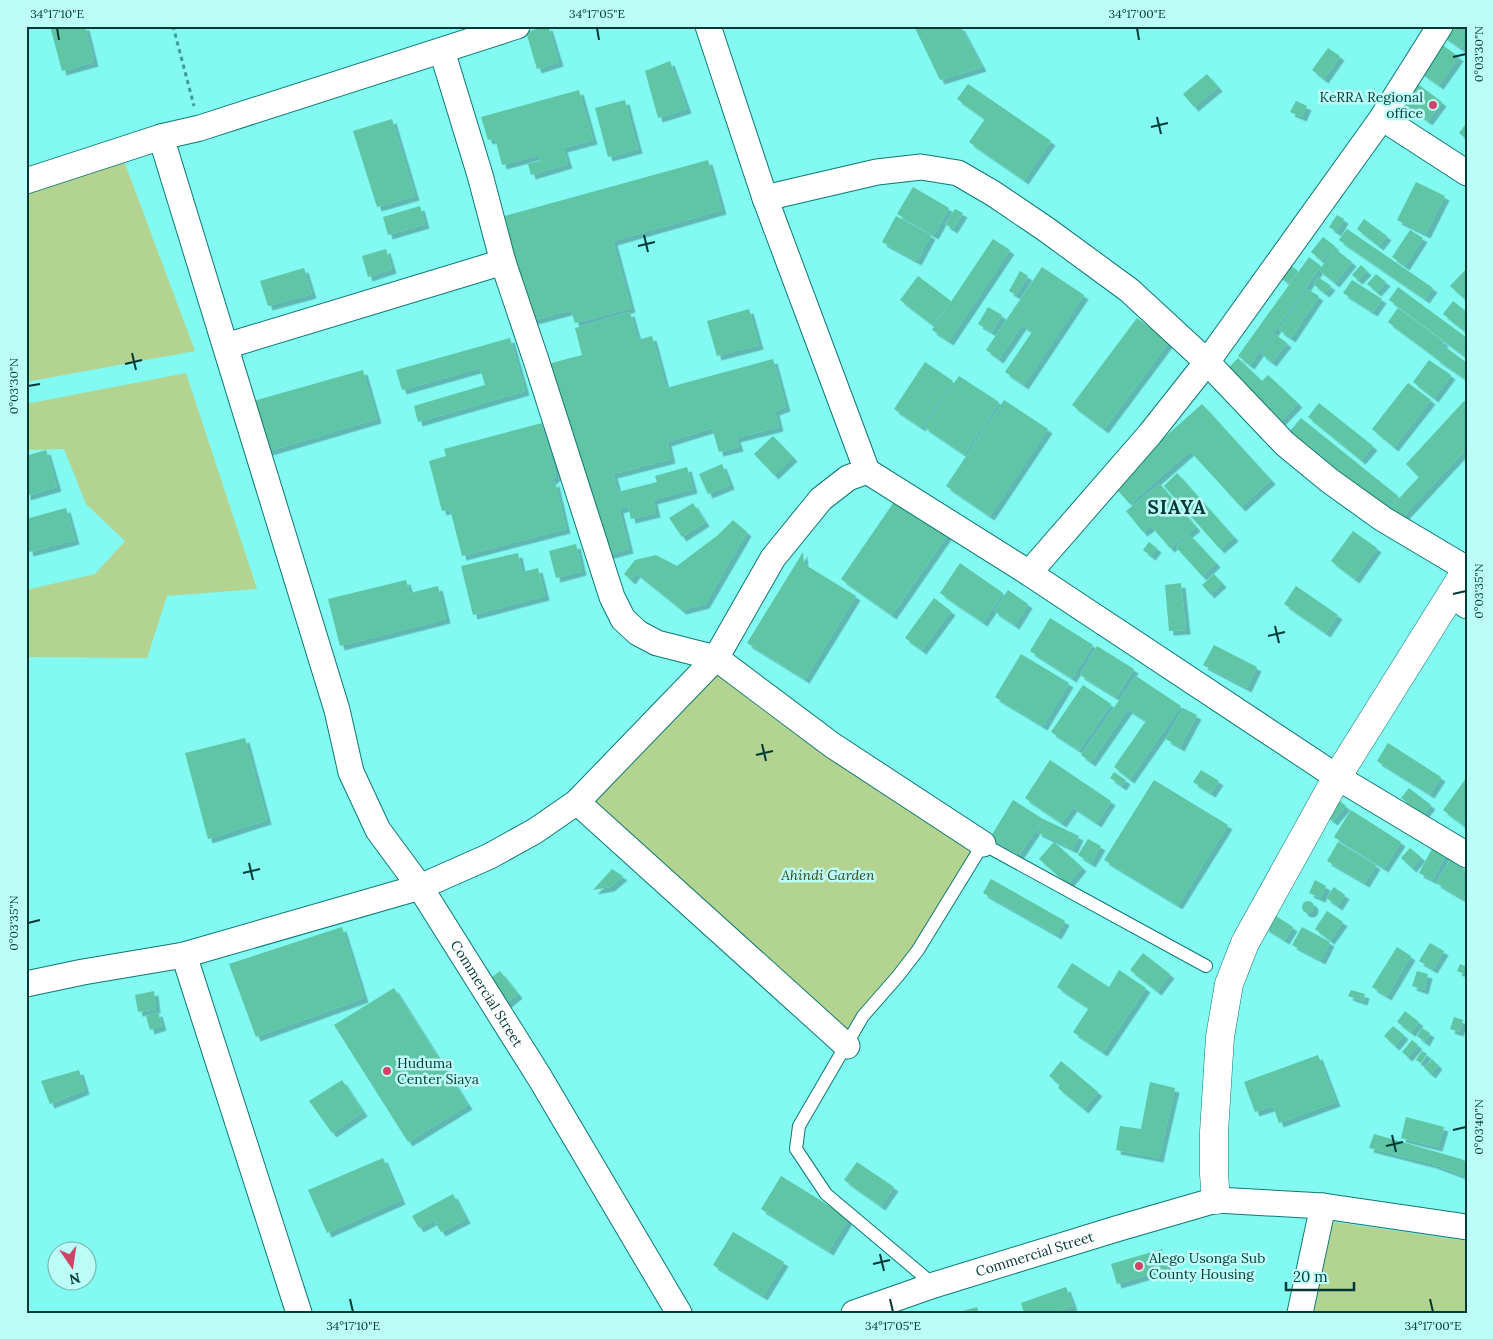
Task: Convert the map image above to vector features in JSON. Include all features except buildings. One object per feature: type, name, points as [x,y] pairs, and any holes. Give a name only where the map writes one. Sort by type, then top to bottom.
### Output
[{"type":"main road","points":[[1216,1200],[1214,1166],[1220,1037],[1229,984],[1245,943],[1337,777],[1459,601],[1467,569]]},
{"type":"street","points":[[26,181],[161,137],[200,128],[517,26]]},
{"type":"street","points":[[708,26],[765,198],[867,471],[1030,573],[1337,777],[1464,848]]},
{"type":"street","points":[[1030,573],[1155,428],[1207,362],[1382,118],[1440,26]]},
{"type":"street","points":[[442,51],[480,174],[503,262],[612,597],[623,619],[638,633],[657,644],[716,658],[832,746],[983,844]]},
{"type":"street","points":[[1382,118],[1467,173]]},
{"type":"street","name":"Commercial Street","points":[[161,137],[337,710],[351,772],[378,830],[420,887],[540,1078],[679,1313]]},
{"type":"street","points":[[765,198],[877,172],[921,167],[958,173],[994,194],[1129,290],[1207,362],[1285,444],[1330,481],[1383,519],[1467,569]]},
{"type":"street","points":[[226,346],[503,262]]},
{"type":"street","points":[[26,984],[83,972],[184,955],[420,887],[490,856],[535,831],[577,802],[716,658],[773,558],[821,499],[848,478],[867,471]]},
{"type":"street","points":[[577,802],[847,1046]]},
{"type":"street","points":[[184,955],[299,1313]]},
{"type":"street","name":"Commercial Street","points":[[854,1313],[934,1285],[1216,1200],[1323,1206],[1467,1227]]},
{"type":"street","points":[[1300,1313],[1323,1206]]},
{"type":"lane","points":[[934,1285],[826,1194],[796,1149],[799,1126],[863,1016],[918,950],[983,844],[1206,966]]},
{"type":"path","points":[[173,26],[200,128]]},
{"type":"green space","points":[[121,153],[195,351],[26,382],[26,184]]},
{"type":"green space","points":[[186,373],[257,589],[167,596],[147,658],[26,657],[26,590],[95,574],[125,541],[86,504],[64,449],[26,450],[26,404]]},
{"type":"green space","name":"Ahindi Garden","points":[[716,658],[983,844],[847,1046],[587,811]]},
{"type":"green space","points":[[1320,1220],[1467,1241],[1467,1313],[1303,1313]]},
{"type":"place","name":"KeRRA Regional office","points":[[1433,105]]},
{"type":"place","name":"Huduma Center Siaya","points":[[387,1071]]},
{"type":"place","name":"Alego Usonga Sub County Housing","points":[[1139,1266]]},
{"type":"district","name":"SIAYA","points":[[1177,507]]}]
